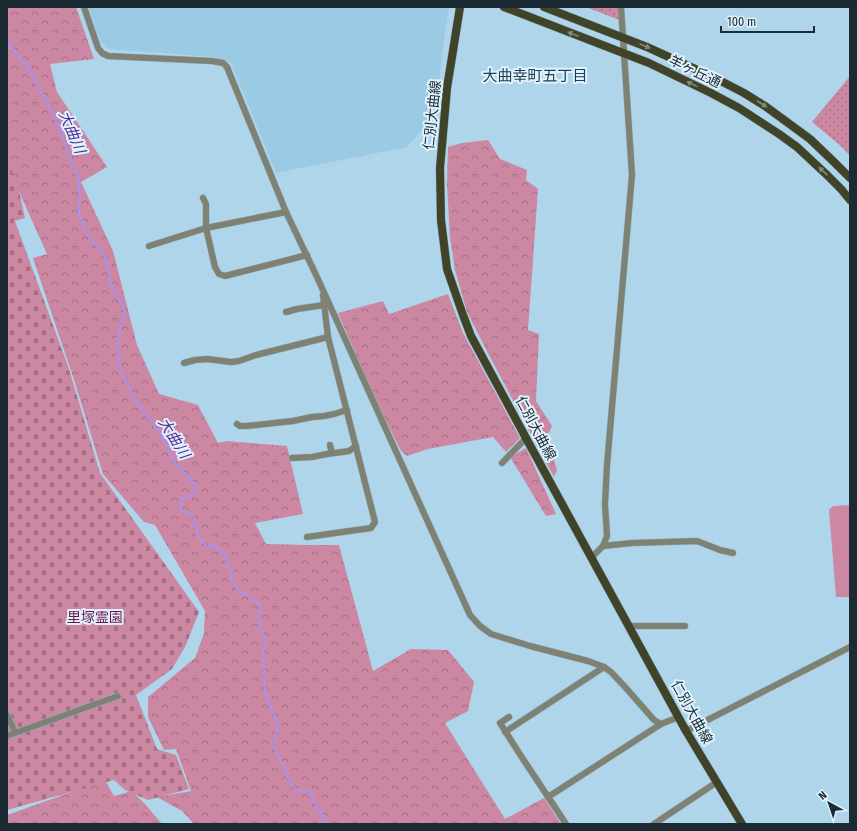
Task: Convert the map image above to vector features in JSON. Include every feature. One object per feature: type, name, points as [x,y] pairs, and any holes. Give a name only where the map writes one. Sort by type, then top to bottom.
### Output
[{"type":"main road","name":"仁別大曲線","points":[[460,7],[448,88],[440,168],[441,220],[447,268],[463,315],[471,336],[686,731],[742,824]]},
{"type":"main road","name":"羊ヶ丘通","points":[[504,7],[649,63],[711,93],[738,108],[797,147],[823,171],[850,200]]},
{"type":"main road","name":"羊ヶ丘通","points":[[544,7],[647,47],[744,93],[765,106],[810,139],[850,178]]},
{"type":"street","points":[[84,7],[98,48],[102,53],[108,56],[212,61],[223,63],[227,67],[286,212],[323,289],[470,614],[480,626],[490,634],[588,661],[604,667],[611,672],[654,720],[661,724]]},
{"type":"street","points":[[592,557],[604,546],[607,536],[607,465],[632,175],[621,7]]},
{"type":"street","points":[[203,198],[206,204],[206,228],[215,267],[219,274],[225,276],[307,255]]},
{"type":"street","points":[[149,246],[206,228],[286,212]]},
{"type":"street","points":[[307,537],[371,528],[375,522],[328,337],[323,289]]},
{"type":"street","points":[[286,312],[324,305]]},
{"type":"street","points":[[184,363],[195,360],[239,361],[256,355],[328,337]]},
{"type":"street","points":[[237,424],[240,426],[247,426],[293,421],[334,414],[347,410]]},
{"type":"street","points":[[502,463],[526,438]]},
{"type":"street","points":[[330,445],[332,453]]},
{"type":"street","points":[[292,458],[312,457],[348,451],[356,446]]},
{"type":"street","points":[[604,546],[632,543],[697,541],[720,550],[733,552]]},
{"type":"street","points":[[629,626],[685,626]]},
{"type":"street","points":[[686,731],[850,647]]},
{"type":"street","points":[[506,732],[604,667]]},
{"type":"street","points":[[7,736],[118,696]]},
{"type":"street","points":[[7,715],[15,732]]},
{"type":"street","points":[[509,717],[500,723],[566,824]]},
{"type":"street","points":[[548,797],[661,724],[679,717]]},
{"type":"street","points":[[654,824],[717,782]]},
{"type":"shaded area","points":[[88,7],[449,7],[435,116],[407,147],[276,173],[231,63],[215,57],[108,49],[101,42]]},
{"type":"green space","points":[[7,7],[76,7],[94,59],[50,64],[57,92],[107,167],[81,182],[113,251],[137,345],[159,394],[198,405],[218,443],[227,441],[287,446],[303,514],[255,523],[266,544],[339,545],[373,671],[411,649],[448,650],[474,682],[468,711],[445,723],[505,819],[544,798],[561,824],[194,824],[182,811],[157,797],[191,791],[176,749],[164,750],[148,717],[148,697],[195,658],[204,633],[205,611],[155,525],[144,522],[103,474],[75,383],[33,258],[47,254],[7,165]]},
{"type":"green space","points":[[586,7],[621,7],[622,21]]},
{"type":"green space","points":[[850,76],[850,156],[842,147],[812,122]]},
{"type":"green space","points":[[488,140],[500,159],[527,170],[526,180],[538,189],[528,330],[539,334],[536,401],[552,426],[547,437],[557,470],[554,477],[467,312],[455,270],[450,238],[447,184],[448,147],[462,143]]},
{"type":"green space","name":"里塚霊園","points":[[7,160],[17,182],[25,218],[15,221],[69,369],[100,473],[199,612],[185,647],[172,669],[136,695],[157,749],[176,755],[189,789],[148,800],[125,790],[114,780],[7,810]]},
{"type":"green space","points":[[448,294],[463,333],[520,438],[506,452],[493,437],[428,449],[407,456],[401,451],[374,397],[338,313],[383,301],[389,314]]},
{"type":"green space","points":[[526,448],[556,514],[546,516],[510,457]]},
{"type":"green space","points":[[850,505],[850,597],[836,597],[829,510],[833,506]]},
{"type":"green space","points":[[105,780],[114,796],[132,791],[162,824],[7,824],[7,815]]},
{"type":"waterway","name":"大曲川","points":[[7,42],[28,67],[60,128],[78,178],[80,191],[79,215],[86,232],[105,256],[112,286],[124,309],[117,352],[122,374],[133,396],[160,433],[175,463],[198,488],[195,494],[184,498],[180,502],[182,512],[187,512],[194,518],[194,524],[197,528],[197,536],[207,546],[215,545],[226,557],[227,566],[232,570],[231,580],[240,592],[246,594],[259,604],[260,629],[266,639],[263,652],[265,692],[278,724],[274,746],[278,759],[285,764],[287,777],[296,790],[311,791],[314,801],[327,824]]},
{"type":"district","name":"大曲幸町五丁目","points":[[535,76]]}]
